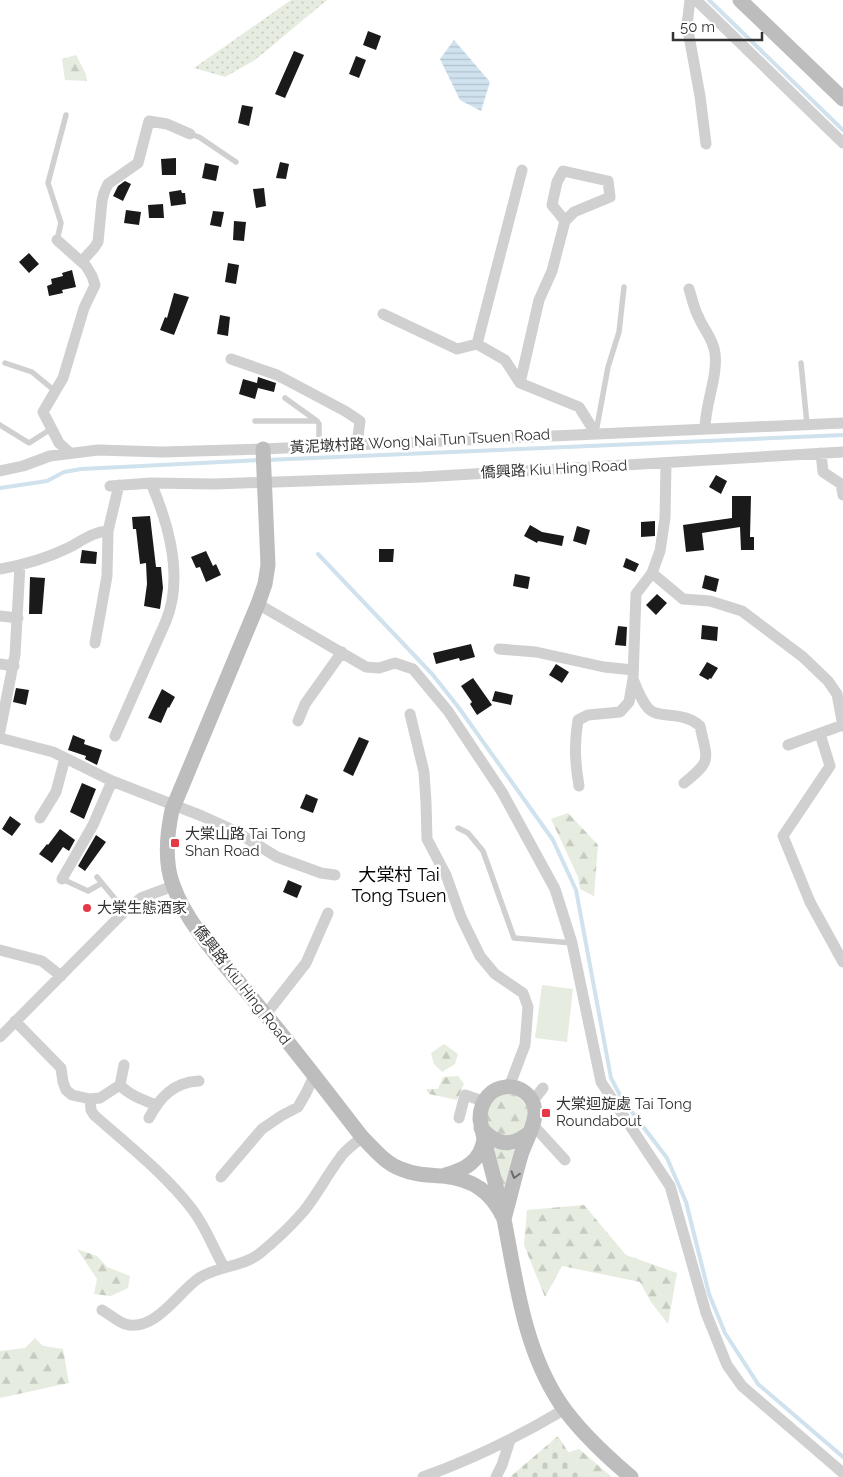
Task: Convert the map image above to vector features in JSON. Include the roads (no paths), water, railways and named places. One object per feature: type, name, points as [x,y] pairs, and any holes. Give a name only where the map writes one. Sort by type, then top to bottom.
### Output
[{"type":"street","points":[[690,0],[687,26],[700,96],[706,144]]},
{"type":"street","points":[[696,0],[843,143]]},
{"type":"street","points":[[740,0],[843,99]]},
{"type":"street","points":[[82,261],[98,242],[102,201],[108,184],[138,163],[149,121],[167,124],[190,134]]},
{"type":"street","points":[[477,344],[522,170]]},
{"type":"street","points":[[520,383],[539,300],[552,271],[565,221],[574,212],[610,197],[608,181],[563,172],[557,182],[552,205],[565,221]]},
{"type":"street","points":[[57,240],[82,261],[92,276],[94,289],[84,308],[63,378],[43,412],[59,443],[70,453]]},
{"type":"street","points":[[689,289],[699,319],[709,333],[715,353],[714,377],[705,416],[705,429]]},
{"type":"street","points":[[383,314],[457,349],[477,344],[505,360],[520,383],[579,407],[596,434]]},
{"type":"street","points":[[231,359],[277,375],[360,421],[357,444]]},
{"type":"street","name":"黃泥墩村路 Wong Nai Tun Tsuen Road","points":[[0,472],[50,456],[98,450],[162,452],[843,423]]},
{"type":"street","name":"僑興路 Kiu Hing Road","points":[[263,448],[268,565],[265,584],[174,805],[168,825],[167,842],[169,872],[173,886],[192,922],[362,1137],[386,1162],[415,1174],[459,1179],[481,1189],[494,1200],[504,1219]]},
{"type":"street","name":"僑興路 Kiu Hing Road","points":[[108,531],[114,485],[151,483],[214,484],[422,476],[843,452]]},
{"type":"street","points":[[821,453],[823,472],[841,484],[843,495]]},
{"type":"street","points":[[579,786],[574,739],[578,720],[588,715],[620,712],[629,702],[633,674],[636,594],[652,573],[660,551],[665,518],[666,463]]},
{"type":"street","points":[[114,736],[172,606],[174,566],[163,512],[151,483]]},
{"type":"street","points":[[0,569],[20,565],[70,547],[95,533],[108,531],[107,576],[95,643]]},
{"type":"street","points":[[0,731],[2,711],[14,666],[20,565]]},
{"type":"street","points":[[652,573],[683,599],[710,601],[742,611],[803,657],[828,681],[837,694],[843,725],[788,745]]},
{"type":"street","points":[[258,604],[366,667],[379,668],[395,664],[414,669],[448,712],[502,792],[555,890],[572,942],[601,1082],[670,1186],[706,1313],[727,1365],[742,1386],[843,1473]]},
{"type":"street","points":[[0,616],[18,618]]},
{"type":"street","points":[[499,649],[536,652],[633,674]]},
{"type":"street","points":[[298,721],[305,704],[342,652]]},
{"type":"street","points":[[0,664],[14,666]]},
{"type":"street","points":[[633,674],[647,707],[652,712],[686,717],[700,726],[707,757],[701,769],[684,783]]},
{"type":"street","points":[[410,714],[424,772],[427,839],[446,875],[461,917],[480,956],[495,974],[523,993],[528,1007],[525,1045],[509,1087]]},
{"type":"street","points":[[820,734],[830,766],[783,836],[810,902],[843,962]]},
{"type":"street","points":[[0,738],[35,746],[66,758],[112,781],[235,831],[277,857],[321,873],[335,875]]},
{"type":"street","points":[[40,818],[56,792],[66,758]]},
{"type":"street","points":[[62,879],[93,825],[112,781]]},
{"type":"street","points":[[0,1037],[125,911],[141,898],[173,886]]},
{"type":"street","points":[[266,1014],[306,963],[328,912]]},
{"type":"street","points":[[0,950],[42,961],[61,976]]},
{"type":"street","points":[[15,1021],[61,1068],[66,1090],[72,1095],[90,1099],[100,1098],[120,1085],[124,1065]]},
{"type":"street","points":[[221,1177],[262,1129],[298,1107],[314,1076]]},
{"type":"street","points":[[149,1118],[166,1092],[189,1081],[199,1081]]},
{"type":"street","points":[[120,1085],[124,1090],[138,1098],[156,1105]]},
{"type":"street","points":[[504,1219],[531,1129],[535,1109],[528,1096],[521,1090],[509,1087],[496,1089],[488,1094],[480,1110],[483,1133],[528,1330],[549,1382],[565,1409],[587,1436],[631,1477]]},
{"type":"street","points":[[532,1102],[543,1088]]},
{"type":"street","points":[[459,1118],[465,1095],[483,1101]]},
{"type":"street","points":[[90,1099],[91,1110],[94,1115],[139,1155],[193,1210],[212,1241],[224,1267]]},
{"type":"street","points":[[483,1133],[496,1141],[504,1143],[522,1139],[531,1129]]},
{"type":"street","points":[[531,1129],[565,1160]]},
{"type":"street","points":[[441,1176],[469,1166],[480,1153],[483,1133]]},
{"type":"street","points":[[102,1310],[124,1323],[135,1325],[146,1323],[160,1314],[199,1278],[257,1255],[304,1210],[341,1156],[362,1137]]},
{"type":"street","points":[[424,1477],[459,1464],[523,1434],[565,1409]]},
{"type":"street","points":[[496,1477],[510,1440]]},
{"type":"lane","points":[[57,240],[61,223],[48,183],[66,115]]},
{"type":"lane","points":[[190,134],[199,137],[236,162]]},
{"type":"lane","points":[[596,434],[608,368],[619,332],[624,287]]},
{"type":"lane","points":[[4,363],[32,372],[55,391]]},
{"type":"lane","points":[[801,364],[807,424]]},
{"type":"lane","points":[[285,398],[317,421],[319,424],[319,446]]},
{"type":"lane","points":[[255,421],[317,421]]},
{"type":"lane","points":[[0,425],[29,443],[51,429]]},
{"type":"lane","points":[[458,828],[468,833],[483,851],[514,938],[572,942]]},
{"type":"lane","points":[[97,878],[125,911]]},
{"type":"lane","points":[[62,879],[88,892],[102,883]]},
{"type":"water","points":[[454,40],[490,82],[481,111],[460,100],[440,59]]},
{"type":"waterway","points":[[709,0],[843,130]]},
{"type":"waterway","points":[[266,460],[843,435]]},
{"type":"waterway","points":[[0,488],[47,481],[64,472],[81,469],[259,460]]},
{"type":"waterway","points":[[318,554],[433,675],[459,708],[553,840],[576,890],[611,1078],[622,1099],[667,1158],[686,1202],[709,1294],[725,1333],[758,1384],[843,1457]]},
{"type":"place","name":"大棠山路 Tai Tong Shan Road","points":[[175,843]]},
{"type":"place","name":"大棠生態酒家","points":[[87,908]]},
{"type":"place","name":"大棠迴旋處 Tai Tong Roundabout","points":[[546,1113]]},
{"type":"district","name":"大棠村 Tai Tong Tsuen","points":[[399,885]]}]
